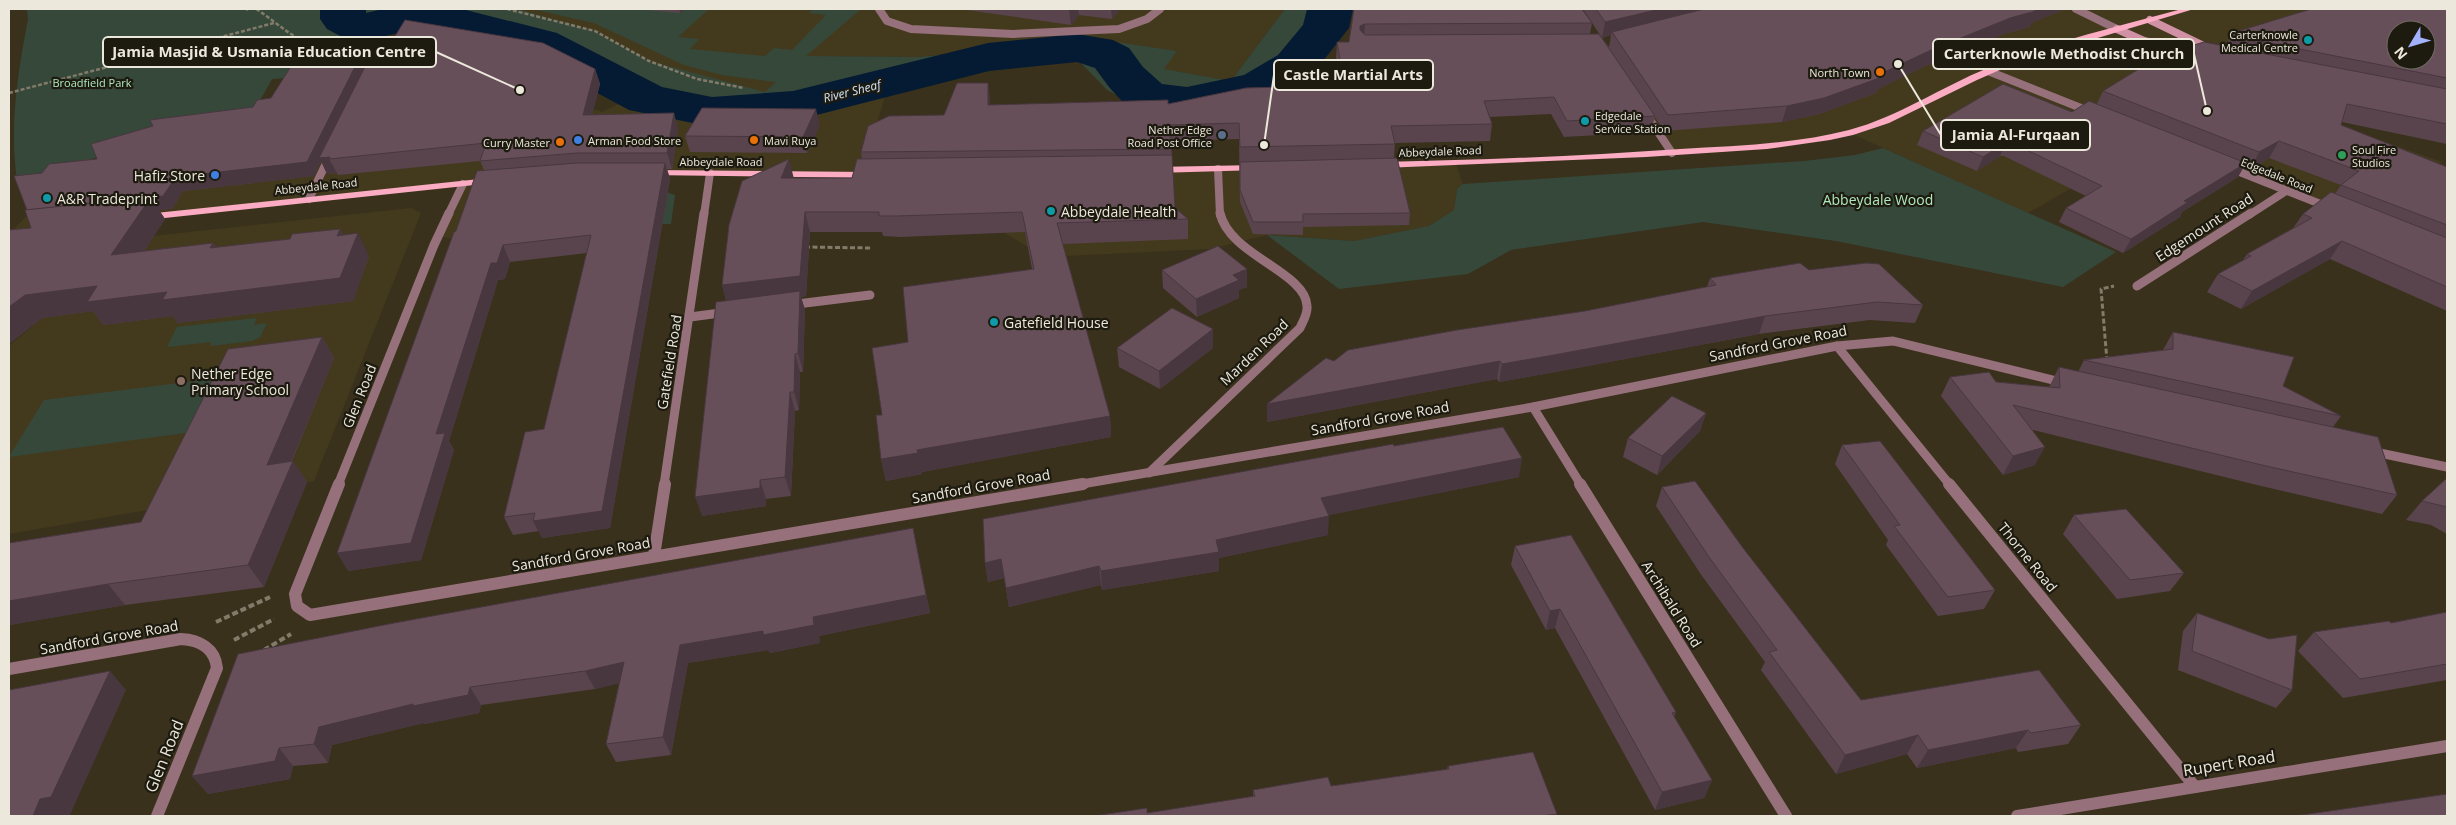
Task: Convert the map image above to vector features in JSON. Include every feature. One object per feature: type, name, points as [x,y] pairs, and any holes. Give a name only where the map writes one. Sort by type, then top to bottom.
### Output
[{"type":"main road","name":"Abbeydale Road","points":[[1369,166],[1556,160],[1805,142],[1879,125],[1988,71],[2050,48],[2190,9]]},
{"type":"main road","points":[[1149,170],[1265,168]]},
{"type":"main road","name":"Abbeydale Road","points":[[643,173],[881,175]]},
{"type":"main road","name":"Abbeydale Road","points":[[136,218],[501,180]]},
{"type":"street","points":[[879,9],[887,21],[911,29],[1012,34],[1119,29],[1146,19],[1160,9]]},
{"type":"street","points":[[2076,9],[2144,41],[2180,50]]},
{"type":"street","points":[[2150,20],[2216,54],[2206,55]]},
{"type":"street","points":[[1988,71],[2104,117]]},
{"type":"street","points":[[1641,106],[1672,153]]},
{"type":"street","points":[[309,199],[334,147]]},
{"type":"street","name":"Edgedale Road","points":[[2221,165],[2332,209]]},
{"type":"street","name":"Marden Road","points":[[1149,473],[1300,328],[1307,313],[1307,303],[1298,287],[1238,242],[1228,231],[1219,213],[1218,169]]},
{"type":"street","name":"Gatefield Road","points":[[654,556],[710,173]]},
{"type":"street","name":"Glen Road","points":[[297,606],[295,594],[434,245],[463,184]]},
{"type":"street","name":"Edgemount Road","points":[[2137,286],[2286,191]]},
{"type":"street","points":[[776,306],[870,295]]},
{"type":"street","points":[[690,317],[738,311]]},
{"type":"street","name":"Sandford Grove Road","points":[[297,606],[310,615],[324,614],[1533,407],[1837,346],[1893,341],[2072,385]]},
{"type":"street","name":"Thorne Road","points":[[1837,346],[2195,787]]},
{"type":"street","name":"Archibald Road","points":[[1533,407],[1786,816]]},
{"type":"street","points":[[2360,449],[2447,468]]},
{"type":"street","name":"Sandford Grove Road","points":[[9,670],[181,638],[202,644],[212,652]]},
{"type":"street","name":"Glen Road","points":[[157,816],[217,668],[212,652]]},
{"type":"street","name":"Rupert Road","points":[[2017,816],[2447,746]]},
{"type":"path","points":[[256,9],[302,43],[320,47],[336,47]]},
{"type":"path","points":[[508,9],[595,31],[649,61],[697,79],[744,88]]},
{"type":"path","points":[[9,92],[274,23]]},
{"type":"path","points":[[361,46],[384,44]]},
{"type":"path","points":[[804,247],[872,248]]},
{"type":"path","points":[[2108,366],[2101,289],[2105,286],[2137,286]]},
{"type":"path","points":[[181,638],[300,583]]},
{"type":"path","points":[[212,652],[297,606]]},
{"type":"path","points":[[259,654],[324,614]]},
{"type":"shaded area","points":[[507,9],[1285,9],[1231,81],[1163,69],[1176,51],[1117,42],[1076,40],[916,57],[806,56],[766,92],[717,84],[649,61],[595,31]]},
{"type":"shaded area","points":[[1938,9],[2354,9],[2386,25],[2386,37],[2275,111],[2379,140],[2442,162],[2394,206],[2378,227],[2157,139],[2028,213],[1850,133],[1833,137],[1672,153],[1625,83]]},
{"type":"shaded area","name":"Nether Edge Primary School","points":[[887,89],[862,175],[651,173],[489,234],[449,238],[438,236],[463,184],[144,217],[147,247],[153,236],[411,208],[421,213],[314,481],[9,534],[9,346],[34,325],[12,231],[32,210],[300,139],[597,110],[602,112],[629,99],[647,107],[791,117]]},
{"type":"shaded area","points":[[1456,164],[1463,184],[1457,189],[1454,210],[1429,226],[1354,241],[1267,235],[1210,249],[1045,257],[998,229],[1002,174]]},
{"type":"green space","name":"Broadfield Park","points":[[27,9],[517,9],[595,31],[649,61],[765,92],[776,82],[722,75],[684,65],[594,23],[532,9],[709,9],[678,37],[699,39],[690,49],[765,56],[774,48],[792,50],[826,15],[809,13],[813,9],[861,9],[806,56],[916,57],[1117,42],[1177,51],[1164,69],[1231,81],[1285,9],[1353,9],[1329,50],[1270,93],[1159,116],[1107,90],[1079,61],[998,65],[887,89],[791,117],[713,116],[661,111],[647,107],[553,61],[400,32],[358,36],[348,58],[298,77],[272,79],[253,113],[17,180],[14,119],[18,79],[28,19]]},
{"type":"green space","name":"Abbeydale Wood","points":[[1883,148],[2116,252],[2063,287],[1836,241],[1703,222],[1511,250],[1468,274],[1339,289],[1267,235],[1354,241],[1429,226],[1454,210],[1457,189],[1463,184],[1804,161],[1855,155]]},
{"type":"green space","points":[[666,192],[675,195],[671,224],[662,224],[667,197]]},
{"type":"green space","points":[[257,318],[254,325],[267,323],[260,337],[252,341],[210,346],[211,342],[167,347],[177,327]]},
{"type":"green space","points":[[227,377],[200,431],[9,457],[44,400]]},
{"type":"building","points":[[1354,9],[1582,9],[1592,23],[1365,24],[1360,26],[1360,30],[1365,35],[1599,34],[1655,116],[1567,121],[1554,97],[1484,101],[1492,124],[1391,126],[1395,144],[1240,147],[1239,123],[1169,125],[1171,149],[861,152],[868,126],[889,116],[944,115],[957,83],[988,83],[988,105],[1168,100],[1168,104],[1246,88],[1321,86],[1320,83],[1344,82],[1337,42],[1349,42]]},
{"type":"building","points":[[1596,9],[1660,9],[1605,22]]},
{"type":"building","points":[[1704,9],[2033,9],[2036,11],[2010,18],[1929,51],[1878,75],[1882,77],[1824,98],[1787,106],[1668,115],[1612,32]]},
{"type":"building","points":[[2311,9],[2447,9],[2447,78],[2406,70],[2436,70],[2436,20],[2386,20],[2386,66],[2234,36],[2232,33]]},
{"type":"building","points":[[405,20],[543,43],[595,69],[583,115],[674,113],[667,153],[577,153],[480,161],[486,143],[329,159],[330,157],[319,158],[379,39],[394,38]]},
{"type":"building","points":[[2162,40],[2191,46],[2204,42],[2447,89],[2447,124],[2347,104],[2341,125],[2447,167],[2447,225],[2341,185],[2359,171],[2279,141],[2259,152],[2103,91],[2155,59]]},
{"type":"building","points":[[367,43],[307,162],[176,177],[163,196],[27,210],[14,176],[42,173],[49,164],[97,159],[91,144],[153,126],[150,120],[253,107],[257,100],[271,98],[302,49]]},
{"type":"building","points":[[2003,84],[2072,112],[2089,101],[2246,163],[2184,201],[2188,202],[2131,239],[2066,208],[2102,186],[2010,142],[2006,142],[1983,157],[1923,131]]},
{"type":"building","points":[[702,108],[816,109],[803,137],[685,136]]},
{"type":"building","points":[[1172,155],[1175,208],[1188,219],[1057,223],[1110,416],[917,450],[918,453],[881,459],[876,415],[882,415],[872,348],[908,342],[903,287],[1034,269],[1022,212],[879,216],[879,212],[805,212],[800,276],[722,285],[729,225],[742,181],[789,159],[781,178],[852,178],[857,159]]},
{"type":"building","points":[[1397,158],[1410,213],[1303,214],[1303,222],[1253,222],[1240,190],[1240,162]]},
{"type":"building","points":[[577,163],[665,163],[602,511],[533,521],[535,513],[504,517],[525,432],[544,429],[591,235],[503,245],[497,263],[491,263],[436,434],[445,433],[411,543],[337,553],[477,171]]},
{"type":"building","points":[[2331,192],[2447,238],[2447,287],[2342,241],[2252,291],[2218,274],[2251,256],[2247,254],[2312,218],[2303,214]]},
{"type":"building","points":[[151,197],[111,255],[213,243],[210,248],[290,239],[292,234],[340,229],[337,236],[358,233],[340,278],[162,300],[167,292],[87,302],[97,286],[25,295],[9,307],[9,230],[31,228],[25,210]]},
{"type":"building","points":[[1218,246],[1247,269],[1233,275],[1239,280],[1196,299],[1162,270]]},
{"type":"building","points":[[1800,263],[1809,270],[1866,263],[1879,264],[1923,305],[1877,302],[1765,316],[1502,364],[1500,361],[1267,404],[1326,358],[1334,361],[1348,350],[1457,330],[1585,311],[1716,285],[1710,278]]},
{"type":"building","points":[[800,291],[798,353],[795,354],[794,392],[790,392],[785,477],[760,480],[760,488],[695,497],[716,302]]},
{"type":"building","points":[[1172,308],[1213,329],[1159,371],[1117,348]]},
{"type":"building","points":[[2173,332],[2294,357],[2283,386],[2341,416],[2084,360],[2173,349]]},
{"type":"building","points":[[322,337],[267,465],[293,461],[248,565],[108,584],[9,601],[9,543],[141,522],[228,349]]},
{"type":"building","points":[[2059,367],[2378,437],[2397,495],[2266,466],[2013,405],[2045,447],[2013,456],[1950,377],[1989,372],[1996,382],[2060,388]]},
{"type":"building","points":[[1672,396],[1706,413],[1662,456],[1628,438]]},
{"type":"building","points":[[1503,427],[1522,458],[1321,498],[1329,516],[1216,540],[1219,552],[1101,571],[1099,566],[1006,588],[1001,559],[985,563],[983,519],[1393,444],[1394,446]]},
{"type":"building","points":[[1880,441],[1995,590],[1948,597],[1894,526],[1900,525],[1842,445]]},
{"type":"building","points":[[2447,478],[2447,507],[2422,501]]},
{"type":"building","points":[[1695,481],[1743,548],[1861,700],[2039,670],[2081,725],[2031,733],[2028,730],[1928,750],[1918,735],[1845,755],[1769,652],[1777,650],[1709,557],[1662,487]]},
{"type":"building","points":[[2126,509],[2184,573],[2130,580],[2074,515]]},
{"type":"building","points":[[913,528],[926,595],[813,617],[814,625],[763,635],[763,631],[680,645],[663,737],[606,744],[624,662],[585,671],[470,687],[468,695],[413,706],[413,704],[319,727],[314,744],[279,748],[275,761],[192,776],[238,654],[394,623]]},
{"type":"building","points":[[1571,535],[1676,712],[1672,713],[1712,780],[1662,792],[1560,609],[1550,611],[1515,546]]},
{"type":"building","points":[[2447,612],[2447,664],[2360,679],[2314,632],[2389,621],[2391,623]]},
{"type":"building","points":[[2197,613],[2269,639],[2297,635],[2292,690],[2192,651]]},
{"type":"building","points":[[110,671],[51,797],[40,799],[33,816],[9,816],[9,690]]},
{"type":"building","points":[[1533,752],[1557,814],[1540,816],[1094,816],[1147,808],[1147,813],[1255,796],[1253,790],[1328,777],[1331,786],[1449,769],[1448,766]]},
{"type":"building","points":[[2447,794],[2447,816],[2295,816]]},
{"type":"waterway","name":"River Sheaf","points":[[343,9],[343,19],[360,28],[425,13],[540,43],[647,99],[712,112],[793,106],[988,57],[1077,48],[1096,50],[1112,58],[1126,77],[1147,98],[1187,102],[1260,87],[1295,65],[1326,28],[1330,9]]},
{"type":"place","name":"Carterknowle Medical Centre","points":[[2308,40]]},
{"type":"place","name":"Jamia Al-Furqaan","points":[[1898,64]]},
{"type":"place","name":"North Town","points":[[1880,72]]},
{"type":"place","name":"Jamia Masjid & Usmania Education Centre","points":[[520,90]]},
{"type":"place","name":"Carterknowle Methodist Church","points":[[2207,111]]},
{"type":"place","name":"Edgedale Service Station","points":[[1585,121]]},
{"type":"place","name":"Nether Edge Road Post Office","points":[[1222,135]]},
{"type":"place","name":"Arman Food Store","points":[[578,140]]},
{"type":"place","name":"Mavi Ruya","points":[[754,140]]},
{"type":"place","name":"Curry Master","points":[[560,142]]},
{"type":"place","name":"Castle Martial Arts","points":[[1264,145]]},
{"type":"place","name":"Soul Fire Studios","points":[[2342,155]]},
{"type":"place","name":"Hafiz Store","points":[[215,175]]},
{"type":"place","name":"A&R Tradeprint","points":[[47,198]]},
{"type":"place","name":"Abbeydale Health","points":[[1051,211]]},
{"type":"place","name":"Gatefield House","points":[[994,322]]},
{"type":"place","name":"Nether Edge Primary School","points":[[181,381]]}]
